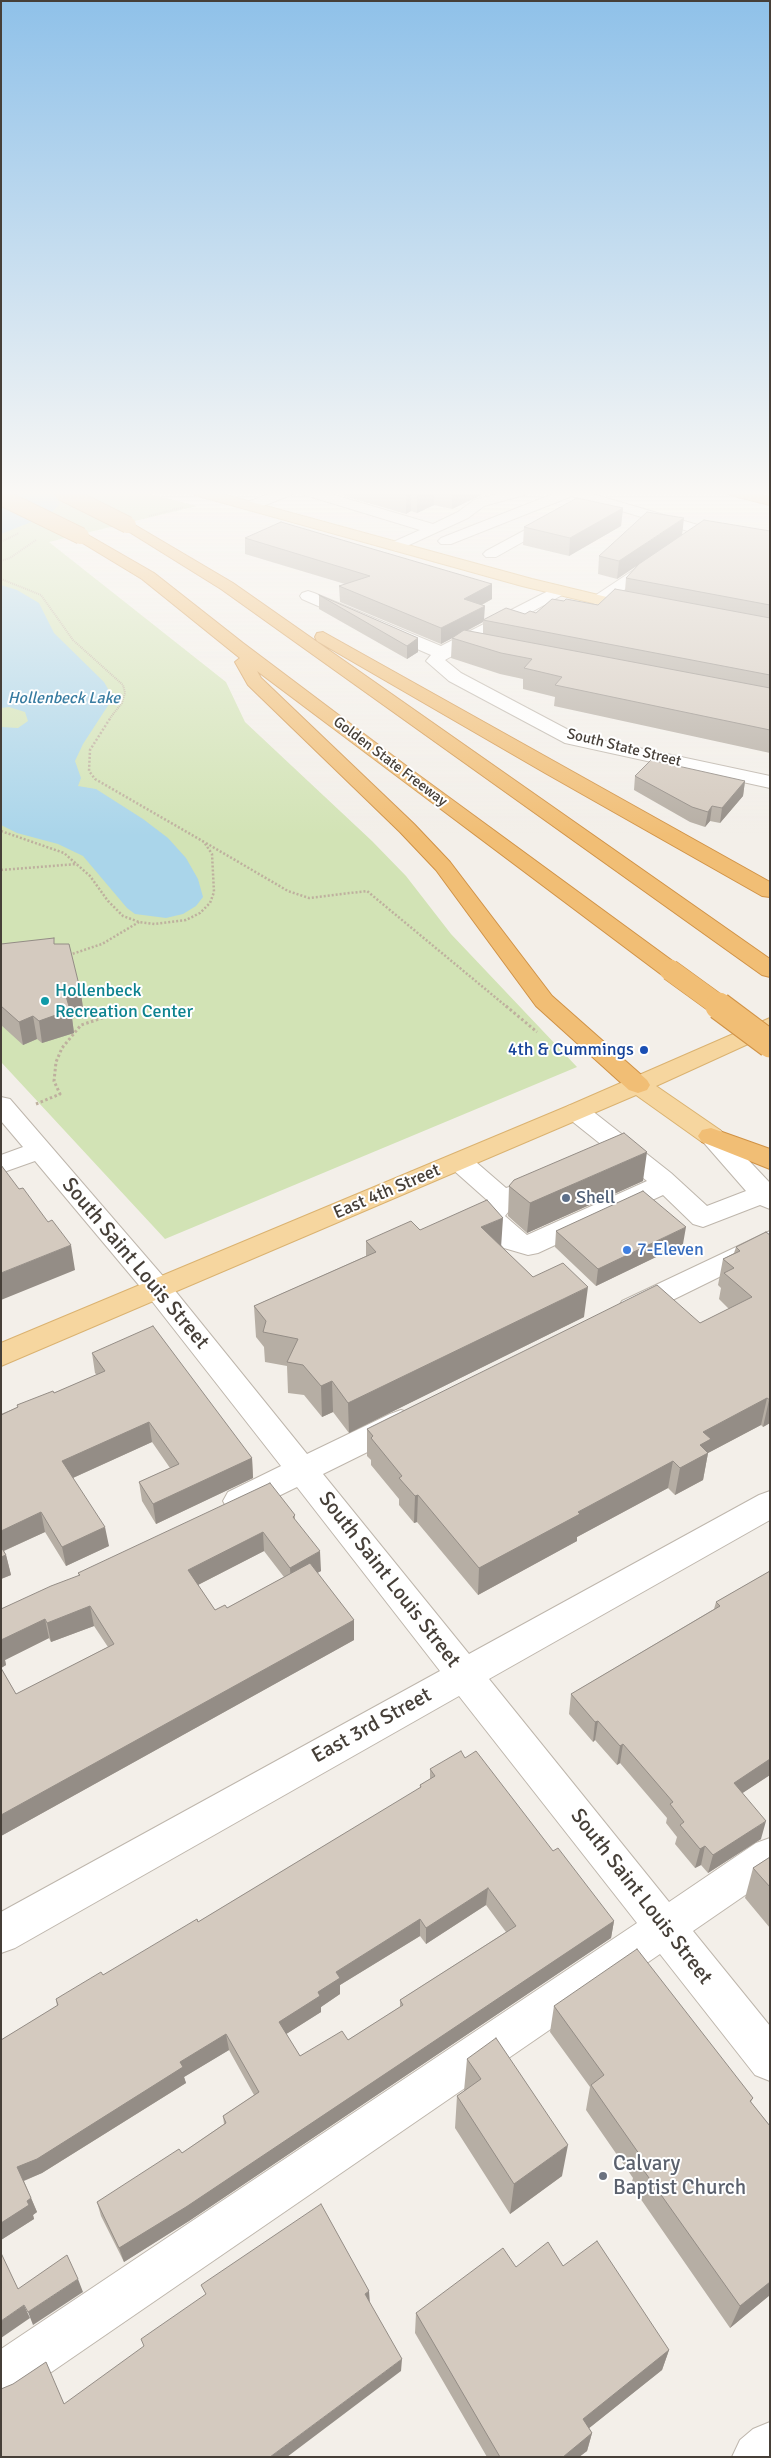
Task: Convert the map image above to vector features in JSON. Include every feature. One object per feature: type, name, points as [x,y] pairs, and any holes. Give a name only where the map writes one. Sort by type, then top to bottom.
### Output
[{"type":"highway","name":"Golden State Freeway","points":[[186,607],[237,647],[770,1044]]},
{"type":"highway","points":[[256,607],[770,970]]},
{"type":"highway","points":[[266,607],[346,649],[552,769],[659,827],[770,891]]},
{"type":"highway","points":[[237,647],[254,682],[407,828],[443,866],[544,1001],[638,1085]]},
{"type":"highway","points":[[711,1136],[760,1155],[770,1161]]},
{"type":"main road","points":[[630,607],[650,611]]},
{"type":"main road","name":"East 4th Street","points":[[1,1355],[577,1112],[770,1025]]},
{"type":"main road","points":[[638,1085],[711,1136]]},
{"type":"street","name":"South State Street","points":[[331,607],[439,657],[455,677],[572,739],[770,782]]},
{"type":"street","points":[[439,657],[460,643],[528,607]]},
{"type":"street","points":[[460,643],[489,649]]},
{"type":"street","name":"South Saint Louis Street","points":[[6,1110],[158,1289],[770,2060]]},
{"type":"street","points":[[577,1112],[666,1183],[703,1218],[766,1197],[711,1136]]},
{"type":"street","points":[[596,1159],[622,1147]]},
{"type":"street","points":[[1,1165],[40,1150]]},
{"type":"street","points":[[460,1162],[503,1200]]},
{"type":"street","points":[[545,1181],[503,1200],[493,1210],[491,1218],[514,1241],[528,1246],[666,1183]]},
{"type":"street","points":[[611,1318],[770,1240]]},
{"type":"street","points":[[214,1513],[426,1410]]},
{"type":"street","name":"East 3rd Street","points":[[1,1934],[770,1504]]},
{"type":"street","points":[[1,2378],[770,1856]]},
{"type":"street","points":[[757,2457],[770,2446]]},
{"type":"path","points":[[49,607],[73,640],[123,685],[125,693],[122,702],[102,728],[90,750],[89,772],[95,779],[288,891],[308,898],[367,891],[539,1033]]},
{"type":"path","points":[[1,831],[46,845],[64,853],[78,864],[124,916],[139,922],[155,924],[186,920],[200,913],[210,903],[214,892],[212,854],[204,842]]},
{"type":"path","points":[[1,870],[78,864]]},
{"type":"path","points":[[61,958],[102,944],[139,922]]},
{"type":"path","points":[[6,1110],[60,1094],[54,1081],[56,1062],[62,1048],[81,1025],[133,1008]]},
{"type":"green space","points":[[1,607],[131,607],[226,682],[245,722],[372,841],[406,876],[451,934],[577,1067],[165,1239],[1,1062]]},
{"type":"water","name":"Hollenbeck Lake","points":[[1,607],[41,607],[54,633],[104,682],[111,694],[109,704],[83,744],[75,761],[81,778],[78,786],[96,789],[143,819],[168,838],[186,858],[198,879],[203,897],[196,906],[183,914],[166,918],[135,914],[127,908],[83,856],[58,844],[17,833],[1,825],[1,727],[18,728],[28,721],[25,712],[9,707],[1,708]]},
{"type":"building","points":[[339,607],[346,607],[418,638],[407,646]]},
{"type":"building","points":[[389,607],[484,607],[441,628]]},
{"type":"building","points":[[543,607],[710,607],[770,618],[770,675],[483,620],[506,608],[525,614],[530,611],[536,613]]},
{"type":"building","points":[[464,630],[770,688],[770,730],[555,685],[562,677],[524,668],[532,659],[501,653],[452,638]]},
{"type":"building","points":[[651,760],[745,781],[722,808],[712,806],[708,812],[692,807],[635,776]]},
{"type":"building","name":"Hollenbeck Recreation Center","points":[[54,938],[54,944],[69,944],[81,993],[66,996],[70,1010],[39,1021],[33,1016],[19,1022],[1,1006],[1,944]]},
{"type":"building","points":[[624,1133],[647,1152],[530,1203],[509,1186],[514,1180]]},
{"type":"building","points":[[1,1165],[19,1189],[23,1188],[48,1222],[52,1220],[71,1245],[1,1273]]},
{"type":"building","points":[[643,1191],[686,1227],[598,1269],[556,1231]]},
{"type":"building","points":[[487,1200],[503,1218],[481,1227],[533,1277],[563,1263],[588,1287],[348,1403],[332,1381],[321,1386],[303,1365],[287,1362],[298,1339],[263,1332],[266,1321],[254,1306],[376,1252],[366,1241],[411,1221],[420,1230]]},
{"type":"building","points":[[766,1232],[770,1235],[770,1400],[767,1398],[703,1432],[711,1439],[700,1445],[708,1453],[680,1468],[673,1461],[479,1568],[418,1495],[415,1496],[399,1478],[402,1476],[371,1438],[373,1436],[367,1429],[657,1285],[700,1323],[752,1297],[724,1273],[734,1268],[723,1259],[740,1251],[736,1247]]},
{"type":"building","points":[[153,1326],[252,1458],[153,1504],[139,1482],[179,1464],[149,1422],[62,1461],[105,1527],[62,1547],[41,1512],[1,1531],[1,1415],[18,1407],[17,1405],[53,1391],[54,1393],[105,1371],[92,1353]]},
{"type":"building","points":[[270,1483],[295,1515],[293,1517],[320,1551],[290,1568],[263,1532],[188,1570],[215,1610],[225,1605],[227,1608],[310,1563],[354,1620],[1,1815],[1,1668],[16,1694],[114,1644],[90,1606],[47,1623],[45,1619],[1,1640],[1,1609],[80,1575],[78,1573]]},
{"type":"building","points":[[1,1547],[6,1555],[1,1557]]},
{"type":"building","points":[[770,1571],[770,1759],[734,1783],[766,1821],[713,1855],[705,1846],[700,1849],[680,1825],[684,1822],[670,1804],[673,1802],[623,1744],[620,1746],[598,1721],[595,1722],[571,1694],[720,1606],[716,1602]]},
{"type":"building","points":[[461,1751],[465,1758],[476,1751],[553,1851],[558,1848],[614,1921],[186,2207],[119,2248],[97,2202],[179,2149],[182,2153],[226,2123],[223,2116],[259,2092],[226,2034],[180,2062],[183,2067],[37,2159],[17,2167],[31,2198],[27,2201],[29,2205],[1,2223],[1,2040],[58,2005],[56,1999],[101,1972],[103,1975],[197,1919],[198,1922],[421,1787],[420,1785],[435,1776],[430,1769]],"holes":[[[488,1888],[516,1926],[400,2000],[403,2005],[348,2040],[342,2031],[300,2056],[279,2022],[320,1996],[318,1992],[340,1978],[336,1972],[420,1919],[426,1928]]]},
{"type":"building","points":[[770,1857],[770,1887],[753,1868]]},
{"type":"building","points":[[637,1949],[753,2098],[750,2101],[770,2126],[770,2282],[740,2306],[637,2161],[642,2158],[591,2085],[604,2075],[554,2006]]},
{"type":"building","points":[[496,2038],[568,2145],[514,2184],[457,2096],[481,2079],[467,2059]]},
{"type":"building","points":[[321,2204],[369,2291],[365,2294],[402,2359],[270,2457],[1,2457],[1,2389],[13,2384],[46,2362],[64,2404],[144,2346],[141,2339],[206,2294],[201,2285]]},
{"type":"building","points":[[597,2241],[669,2350],[583,2419],[592,2433],[563,2457],[500,2457],[416,2313],[503,2248],[516,2267],[548,2242],[563,2266]]},
{"type":"building","points":[[1,2253],[18,2289],[67,2255],[78,2279],[28,2312],[24,2305],[1,2321]]},
{"type":"place","name":"Hollenbeck Recreation Center","points":[[45,1001]]},
{"type":"place","name":"4th & Cummings","points":[[644,1050]]},
{"type":"place","name":"Shell","points":[[566,1198]]},
{"type":"place","name":"7-Eleven","points":[[627,1250]]},
{"type":"place","name":"Calvary Baptist Church","points":[[603,2176]]}]
